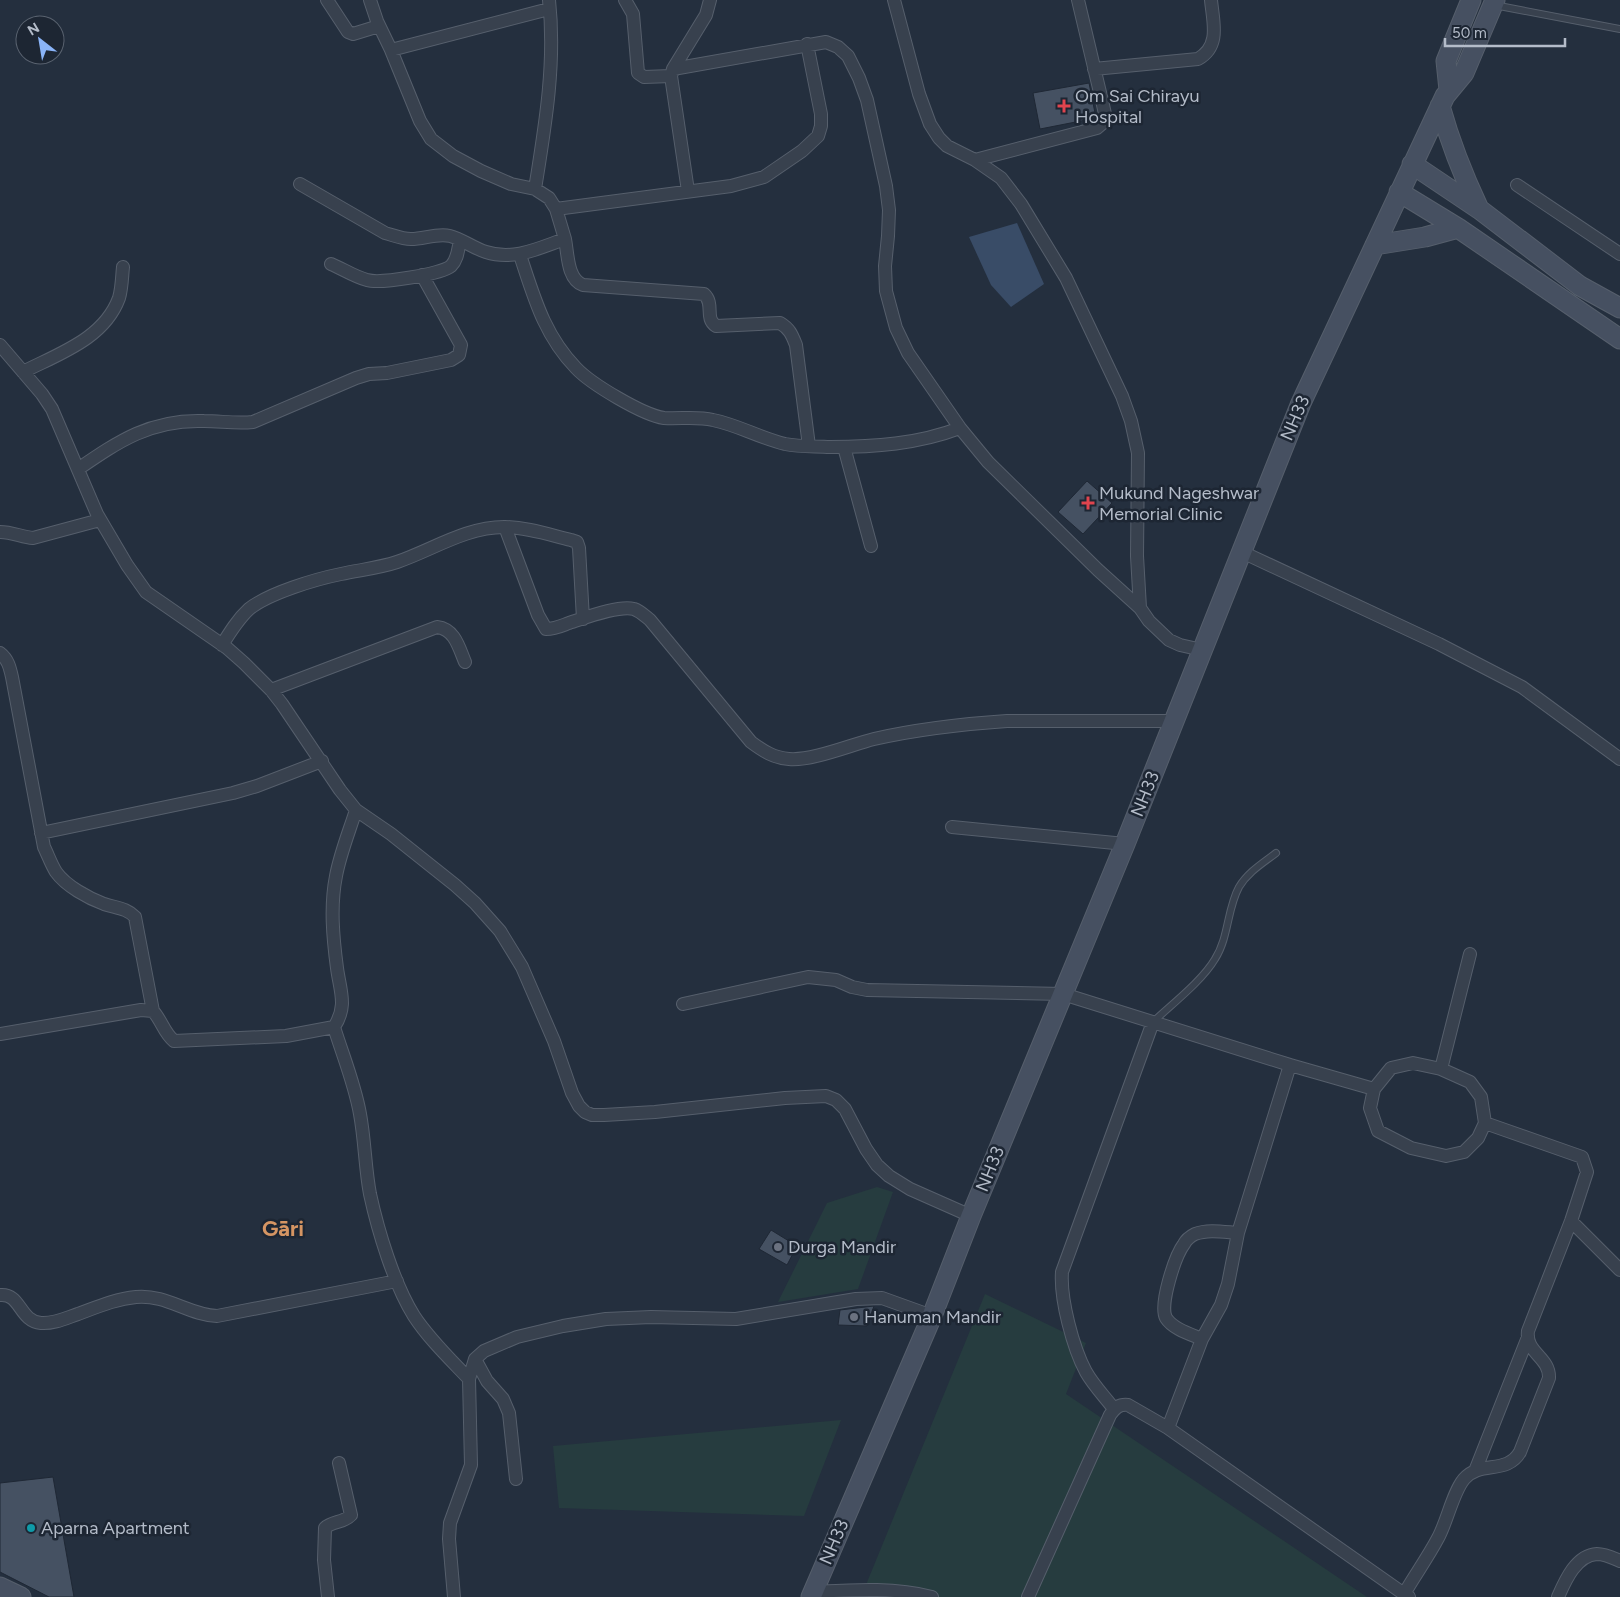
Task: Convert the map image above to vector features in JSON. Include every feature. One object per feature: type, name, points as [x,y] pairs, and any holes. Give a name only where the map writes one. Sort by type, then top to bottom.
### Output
[{"type":"main road","points":[[1471,0],[1446,61],[1445,98],[1458,163],[1479,209]]},
{"type":"main road","name":"NH33","points":[[812,1594],[932,1316],[971,1216],[1125,844],[1301,403],[1412,164],[1445,98],[1464,73],[1494,2]]},
{"type":"main road","points":[[1412,164],[1479,209],[1580,286],[1620,308]]},
{"type":"main road","points":[[1399,192],[1458,228],[1620,339]]},
{"type":"main road","points":[[1375,245],[1411,240],[1458,228]]},
{"type":"main road","points":[[0,1586],[21,1597]]},
{"type":"street","points":[[327,0],[348,32],[353,34],[379,26]]},
{"type":"street","points":[[370,0],[379,26],[391,50],[420,121],[431,138],[453,156],[481,171],[511,184],[535,189],[550,198],[556,209],[565,239],[571,274],[577,283],[583,285],[698,292],[709,298],[710,319],[716,326],[780,323],[787,328],[792,334],[796,345],[808,446]]},
{"type":"street","points":[[625,0],[633,14],[638,73],[644,77],[807,44],[826,42],[838,47],[848,56],[867,100],[887,194],[889,227],[885,266],[886,291],[896,328],[908,353],[960,428],[1000,475],[1140,608],[1149,621],[1169,640],[1180,645],[1202,650]]},
{"type":"street","points":[[688,191],[672,72],[706,15],[710,0]]},
{"type":"street","points":[[894,0],[919,94],[930,124],[947,146],[975,160],[1001,178],[1033,222],[1066,278],[1122,396],[1131,421],[1138,454],[1137,565],[1140,608]]},
{"type":"street","points":[[975,160],[1097,128],[1104,122],[1105,114],[1078,0]]},
{"type":"street","points":[[1094,69],[1198,59],[1206,54],[1212,46],[1214,37],[1211,0]]},
{"type":"street","points":[[391,50],[549,4],[548,98],[535,189]]},
{"type":"street","points":[[556,209],[731,186],[764,178],[802,151],[818,136],[821,126],[820,114],[807,44]]},
{"type":"street","points":[[300,184],[385,233],[412,239],[450,236],[486,252],[510,256],[565,239]]},
{"type":"street","points":[[1516,186],[1620,254]]},
{"type":"street","points":[[331,264],[367,280],[382,282],[422,275],[442,271],[451,266],[457,257],[460,240]]},
{"type":"street","points":[[520,254],[543,322],[551,338],[578,370],[606,390],[637,408],[663,418],[711,419],[748,433],[783,443],[808,446],[875,446],[908,442],[944,434],[960,428]]},
{"type":"street","points":[[23,372],[84,341],[96,332],[120,296],[123,267]]},
{"type":"street","points":[[78,469],[129,436],[144,430],[182,422],[203,420],[240,424],[253,422],[356,378],[450,360],[459,355],[461,346],[422,275]]},
{"type":"street","points":[[0,345],[52,409],[100,520],[127,566],[146,592],[222,645],[244,663],[271,690],[356,810],[391,834],[455,885],[500,930],[522,967],[554,1041],[572,1093],[579,1106],[585,1112],[604,1115],[655,1112],[785,1098],[826,1096],[836,1100],[845,1109],[866,1150],[877,1165],[889,1176],[910,1189],[971,1216]]},
{"type":"street","points":[[844,447],[871,546]]},
{"type":"street","points":[[0,532],[12,532],[22,537],[33,538],[100,520]]},
{"type":"street","points":[[222,645],[236,624],[251,608],[280,593],[324,578],[395,563],[461,536],[492,528],[505,527],[532,531],[577,542],[579,548],[583,619]]},
{"type":"street","points":[[505,527],[538,616],[546,629],[554,629],[583,619],[623,609],[633,609],[642,613],[650,620],[751,742],[775,757],[802,759],[875,739],[930,729],[980,723],[1007,721],[1174,721]]},
{"type":"street","points":[[1242,552],[1430,640],[1514,682],[1620,759]]},
{"type":"street","points":[[271,690],[437,627],[444,628],[450,632],[465,662]]},
{"type":"street","points":[[0,653],[9,664],[12,677],[44,847],[57,873],[68,883],[95,900],[130,911],[136,917],[153,1011],[160,1020],[166,1035],[174,1042],[286,1036],[334,1027],[339,1020],[343,1006],[334,943],[333,916],[336,877],[356,810]]},
{"type":"street","points":[[41,833],[233,793],[322,761]]},
{"type":"street","points":[[952,827],[1125,844]]},
{"type":"street","points":[[1441,1069],[1470,954]]},
{"type":"street","points":[[683,1004],[808,977],[836,980],[867,990],[1063,994],[1290,1065],[1374,1089]]},
{"type":"street","points":[[0,1034],[141,1010],[153,1011]]},
{"type":"street","points":[[1114,1409],[1093,1382],[1080,1361],[1064,1303],[1061,1282],[1062,1272],[1153,1022]]},
{"type":"street","points":[[334,1027],[356,1094],[370,1194],[383,1241],[397,1281],[413,1314],[423,1329],[469,1379]]},
{"type":"street","points":[[1412,1063],[1441,1069],[1470,1082],[1481,1097],[1485,1123],[1478,1138],[1464,1152],[1446,1156],[1411,1148],[1378,1132],[1370,1108],[1374,1089],[1390,1068],[1412,1063]]},
{"type":"street","points":[[1168,1428],[1202,1339],[1221,1305],[1228,1284],[1238,1233],[1290,1065]]},
{"type":"street","points":[[1475,1471],[1571,1222],[1587,1172],[1582,1157],[1485,1123]]},
{"type":"street","points":[[1571,1222],[1620,1270]]},
{"type":"street","points":[[1202,1339],[1176,1328],[1165,1317],[1163,1311],[1164,1303],[1172,1272],[1183,1245],[1194,1235],[1202,1232],[1238,1233]]},
{"type":"street","points":[[0,1295],[4,1294],[13,1298],[25,1316],[32,1321],[42,1323],[57,1322],[120,1299],[139,1297],[162,1299],[178,1304],[203,1316],[217,1316],[397,1281]]},
{"type":"street","points":[[454,1597],[449,1539],[450,1523],[470,1465],[469,1379],[475,1359],[484,1351],[517,1337],[606,1319],[651,1317],[736,1318],[856,1299],[882,1298],[932,1316]]},
{"type":"street","points":[[1028,1597],[1110,1415],[1114,1409],[1123,1405],[1128,1405],[1168,1428],[1406,1595],[1438,1539],[1463,1480],[1475,1471],[1508,1464],[1518,1457],[1548,1383],[1550,1373],[1531,1347],[1528,1336]]},
{"type":"street","points":[[475,1359],[487,1381],[506,1405],[509,1413],[516,1480]]},
{"type":"street","points":[[328,1597],[324,1560],[325,1528],[351,1515],[339,1463]]},
{"type":"street","points":[[1558,1597],[1566,1579],[1586,1557],[1599,1554],[1620,1561]]},
{"type":"street","points":[[812,1594],[890,1590],[912,1592],[932,1597]]},
{"type":"lane","points":[[1494,2],[1620,30]]},
{"type":"lane","points":[[1153,1022],[1216,959],[1227,930],[1234,899],[1240,886],[1258,867],[1276,853]]},
{"type":"green space","points":[[877,1187],[893,1192],[858,1289],[778,1302],[827,1203]]},
{"type":"green space","points":[[985,1294],[1086,1343],[1066,1394],[1367,1597],[861,1597]]},
{"type":"green space","points":[[841,1420],[804,1516],[559,1508],[553,1446]]},
{"type":"water","points":[[1017,223],[1044,284],[1011,307],[991,285],[969,237]]},
{"type":"building","points":[[1089,83],[1096,118],[1040,129],[1033,93]]},
{"type":"building","points":[[1087,481],[1112,503],[1083,534],[1058,512]]},
{"type":"building","name":"Durga Mandir","points":[[771,1230],[797,1246],[787,1265],[759,1249]]},
{"type":"building","name":"Hanuman Mandir","points":[[874,1306],[867,1326],[838,1325],[840,1310]]},
{"type":"building","name":"Aparna Apartment","points":[[53,1477],[74,1597],[49,1597],[0,1572],[0,1483]]},
{"type":"place","name":"Om Sai Chirayu Hospital","points":[[1064,106]]},
{"type":"place","name":"Mukund Nageshwar Memorial Clinic","points":[[1088,503]]},
{"type":"place","name":"Durga Mandir","points":[[778,1247]]},
{"type":"place","name":"Hanuman Mandir","points":[[854,1317]]},
{"type":"place","name":"Aparna Apartment","points":[[31,1528]]},
{"type":"district","name":"Gāri","points":[[283,1228]]}]
